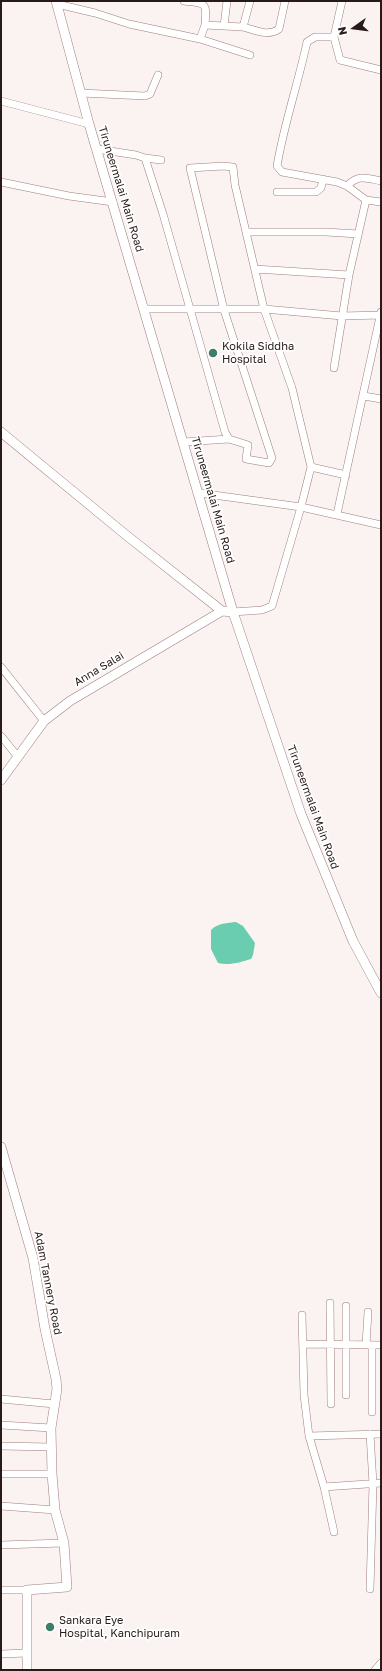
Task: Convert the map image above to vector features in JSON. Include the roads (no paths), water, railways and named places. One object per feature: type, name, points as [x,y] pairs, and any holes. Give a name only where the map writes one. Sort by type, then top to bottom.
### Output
[{"type":"street","points":[[184,1],[201,3],[205,6],[205,25],[200,39]]},
{"type":"street","points":[[224,26],[227,1]]},
{"type":"street","points":[[244,27],[250,1]]},
{"type":"street","points":[[205,25],[244,27],[265,33],[276,31],[279,29],[285,1]]},
{"type":"street","points":[[342,1],[334,37],[340,60],[381,70]]},
{"type":"street","points":[[57,3],[129,24],[200,39],[250,55]]},
{"type":"street","name":"Tiruneermalai Main Road","points":[[57,3],[89,124],[145,309],[233,612],[301,814],[353,941],[381,993]]},
{"type":"street","points":[[334,37],[315,37],[307,42],[280,143],[277,166],[282,172],[323,179],[347,186],[366,200],[381,202]]},
{"type":"street","points":[[81,93],[145,96],[150,94],[158,75]]},
{"type":"street","points":[[1,101],[89,124]]},
{"type":"street","points":[[97,149],[161,160]]},
{"type":"street","points":[[145,158],[225,432],[229,438]]},
{"type":"street","points":[[1,432],[126,535],[222,611],[233,612],[262,610],[272,606],[311,467],[292,388],[264,309],[233,167],[223,166],[190,168],[224,310],[272,458],[271,461],[267,463],[246,459],[248,445],[229,438],[184,442]]},
{"type":"street","points":[[347,186],[357,178],[381,181]]},
{"type":"street","points":[[277,192],[316,192],[321,188],[323,179]]},
{"type":"street","points":[[1,182],[69,196],[113,202]]},
{"type":"street","points":[[334,368],[349,275],[366,200]]},
{"type":"street","points":[[246,232],[326,232],[358,234]]},
{"type":"street","points":[[255,269],[349,275]]},
{"type":"street","points":[[145,309],[264,309],[342,316],[381,314],[337,514]]},
{"type":"street","points":[[364,396],[381,399]]},
{"type":"street","points":[[311,467],[346,475]]},
{"type":"street","points":[[199,493],[301,507],[381,525]]},
{"type":"street","name":"Anna Salai","points":[[1,780],[44,721],[70,702],[222,611]]},
{"type":"street","points":[[1,667],[44,721]]},
{"type":"street","points":[[1,736],[18,757]]},
{"type":"street","name":"Adam Tannery Road","points":[[1,1147],[33,1258],[57,1389],[51,1428],[52,1474],[55,1510],[64,1543],[67,1587],[27,1590]]},
{"type":"street","points":[[330,1303],[329,1345],[331,1404]]},
{"type":"street","points":[[346,1306],[346,1394]]},
{"type":"street","points":[[368,1312],[372,1412]]},
{"type":"street","points":[[302,1315],[304,1395],[309,1436],[324,1487],[334,1532]]},
{"type":"street","points":[[303,1344],[381,1345]]},
{"type":"street","points":[[1,1399],[54,1404]]},
{"type":"street","points":[[1,1425],[51,1428]]},
{"type":"street","points":[[370,1434],[377,1483],[370,1589]]},
{"type":"street","points":[[309,1436],[381,1434]]},
{"type":"street","points":[[1,1446],[51,1447]]},
{"type":"street","points":[[1,1474],[52,1474]]},
{"type":"street","points":[[324,1487],[377,1483]]},
{"type":"street","points":[[1,1506],[55,1510]]},
{"type":"street","points":[[1,1545],[64,1543]]},
{"type":"street","points":[[1,1590],[27,1590],[26,1670]]},
{"type":"street","points":[[1,1654],[27,1653]]},
{"type":"street","points":[[375,1670],[381,1663]]},
{"type":"place","name":"Kokila Siddha Hospital","points":[[213,353]]},
{"type":"place","name":"Sankara Eye Hospital, Kanchipuram","points":[[50,1627]]}]
